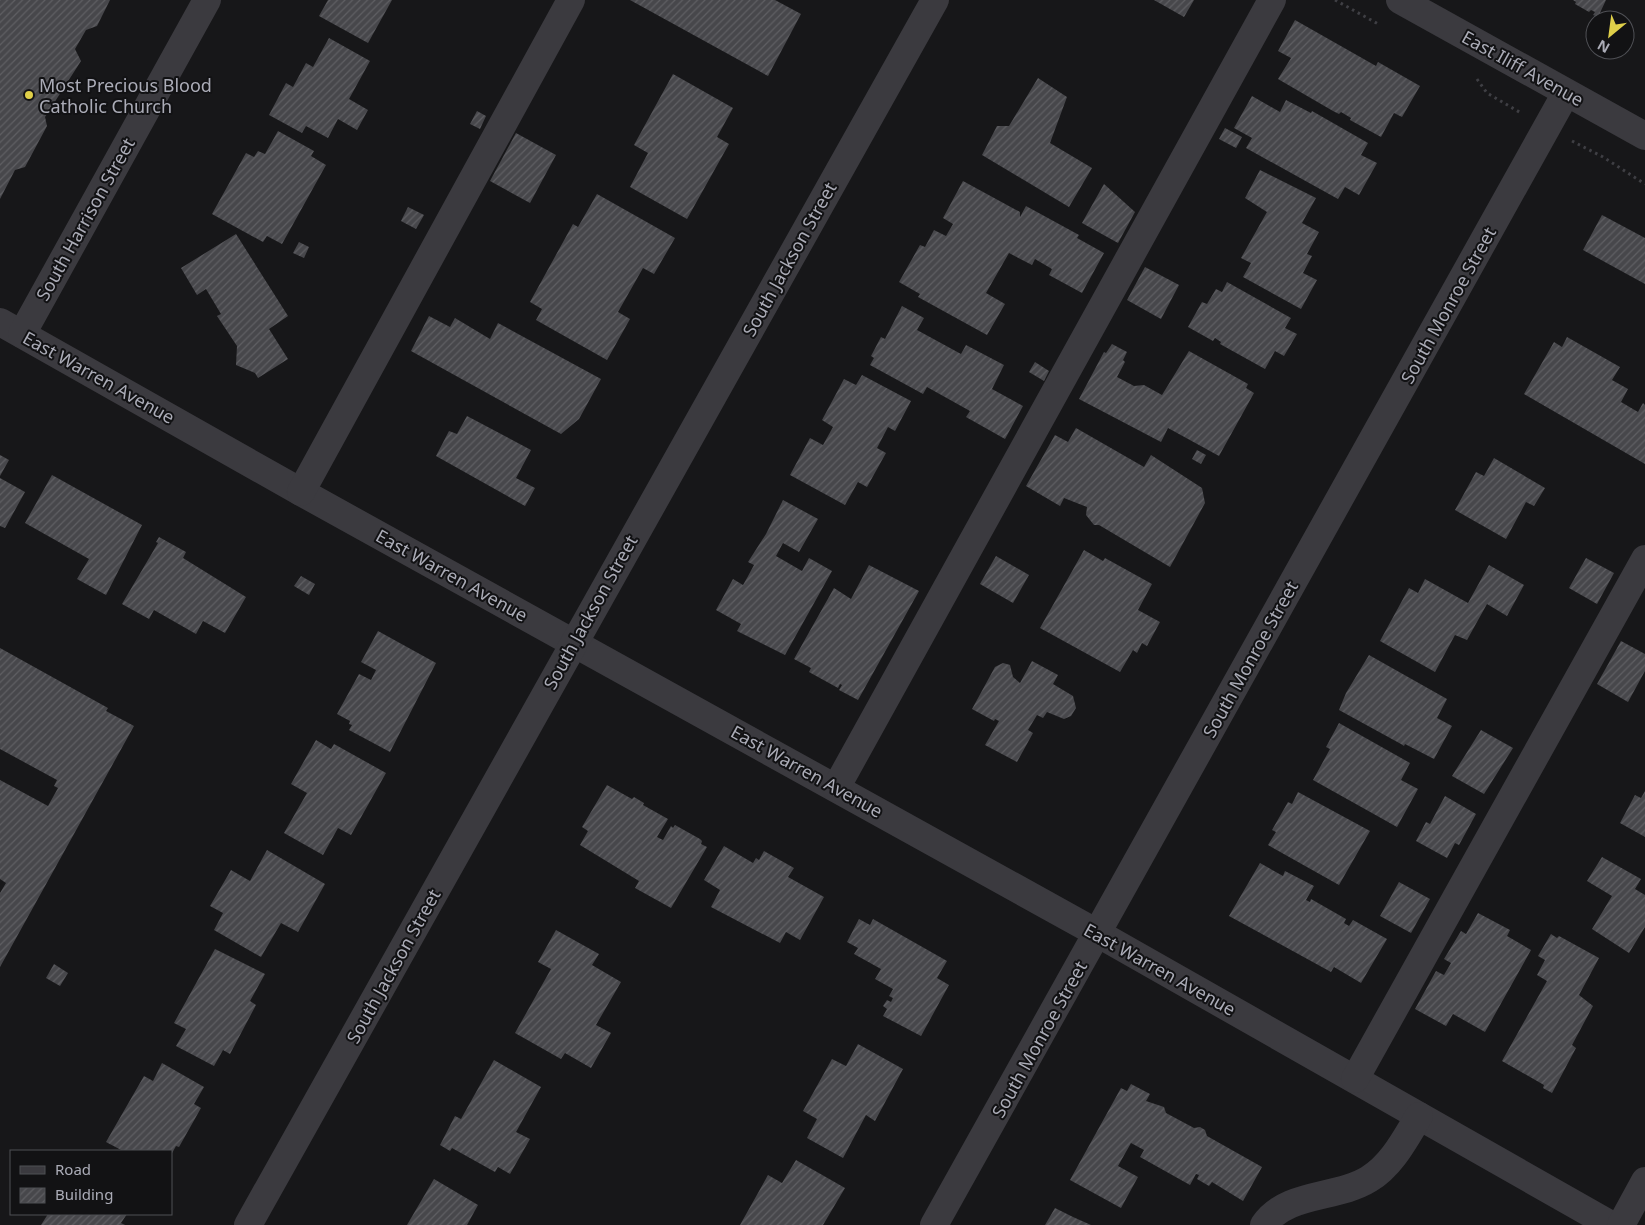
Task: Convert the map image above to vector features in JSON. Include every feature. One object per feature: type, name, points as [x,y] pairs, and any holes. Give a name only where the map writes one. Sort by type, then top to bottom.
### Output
[{"type":"street","name":"South Harrison Street","points":[[11,328],[207,0]]},
{"type":"street","points":[[301,492],[571,0]]},
{"type":"street","name":"South Jackson Street","points":[[248,1225],[934,0]]},
{"type":"street","points":[[836,788],[1272,0]]},
{"type":"street","name":"East Iliff Avenue","points":[[1400,0],[1645,136]]},
{"type":"street","name":"South Monroe Street","points":[[934,1225],[1566,92]]},
{"type":"street","name":"East Warren Avenue","points":[[11,328],[301,492],[1097,934],[1611,1225]]},
{"type":"street","points":[[1354,1079],[1645,559]]},
{"type":"street","points":[[1264,1225],[1276,1212],[1299,1201],[1350,1189],[1369,1179],[1384,1167],[1399,1149],[1419,1116]]},
{"type":"street","points":[[1621,1225],[1645,1181]]},
{"type":"path","points":[[1567,139],[1603,157],[1645,184]]},
{"type":"building","name":"Most Precious Blood Catholic Church","points":[[0,0],[110,0],[97,26],[86,30],[75,49],[81,61],[45,117],[47,126],[25,167],[15,170],[0,199]]},
{"type":"building","points":[[328,0],[392,0],[368,43],[319,16]]},
{"type":"building","points":[[630,0],[775,0],[801,14],[768,76]]},
{"type":"building","points":[[1154,0],[1194,0],[1184,17]]},
{"type":"building","points":[[1573,0],[1606,0],[1601,10],[1586,10],[1575,4],[1576,2]]},
{"type":"building","points":[[1295,20],[1376,66],[1378,62],[1420,86],[1402,117],[1394,113],[1381,137],[1350,120],[1351,118],[1341,112],[1339,114],[1333,111],[1278,79],[1291,58],[1278,51]]},
{"type":"building","points":[[329,38],[370,61],[349,99],[368,110],[357,130],[338,119],[328,138],[306,126],[302,133],[269,115],[286,83],[293,87],[306,63],[313,67]]},
{"type":"building","points":[[673,74],[733,108],[717,137],[729,144],[687,219],[630,187],[648,153],[634,145]]},
{"type":"building","points":[[1038,78],[1067,97],[1050,143],[1092,168],[1069,207],[982,155],[997,126],[1009,126]]},
{"type":"building","points":[[1252,96],[1280,112],[1286,100],[1311,113],[1312,111],[1368,143],[1361,155],[1377,163],[1359,195],[1345,187],[1338,199],[1246,148],[1252,138],[1234,128]]},
{"type":"building","points":[[477,111],[486,116],[480,129],[470,124]]},
{"type":"building","points":[[1225,128],[1242,137],[1236,148],[1219,139]]},
{"type":"building","points":[[278,131],[314,151],[311,156],[326,165],[282,244],[267,236],[263,242],[212,214],[246,153],[254,157],[258,151],[265,154]]},
{"type":"building","points":[[516,133],[556,155],[530,203],[490,181]]},
{"type":"building","points":[[1260,170],[1316,198],[1302,223],[1319,232],[1307,254],[1312,256],[1303,273],[1317,280],[1301,309],[1243,277],[1251,263],[1241,258],[1267,212],[1245,198]]},
{"type":"building","points":[[963,181],[1020,212],[1020,217],[1026,206],[1079,235],[1077,238],[1104,253],[1082,293],[1049,275],[1052,269],[1035,259],[1032,265],[1009,253],[986,293],[1005,304],[987,335],[918,297],[920,294],[899,282],[920,245],[925,247],[934,230],[946,236],[953,224],[943,218]]},
{"type":"building","points":[[1104,184],[1135,212],[1118,243],[1082,223]]},
{"type":"building","points":[[597,194],[675,238],[654,274],[643,268],[618,312],[630,319],[607,360],[536,320],[542,309],[530,302],[573,224],[578,227]]},
{"type":"building","points":[[408,207],[424,215],[416,229],[401,221]]},
{"type":"building","points":[[1602,215],[1645,238],[1645,284],[1583,250]]},
{"type":"building","points":[[236,234],[288,316],[269,329],[288,359],[258,378],[255,373],[236,365],[237,346],[217,316],[221,314],[206,289],[197,295],[181,268]]},
{"type":"building","points":[[299,242],[309,247],[304,258],[293,253]]},
{"type":"building","points":[[1145,267],[1179,285],[1161,319],[1127,300]]},
{"type":"building","points":[[1227,282],[1291,318],[1285,328],[1297,334],[1284,356],[1275,351],[1265,369],[1220,344],[1221,342],[1215,338],[1213,341],[1188,327],[1202,302],[1207,304],[1216,289],[1222,292]]},
{"type":"building","points":[[902,306],[924,318],[917,330],[961,354],[966,345],[1004,365],[992,389],[1023,406],[1005,439],[966,417],[970,411],[927,387],[923,394],[870,365],[874,358],[871,356],[881,337],[885,339]]},
{"type":"building","points":[[429,316],[450,327],[455,318],[490,339],[498,323],[601,379],[579,419],[561,434],[411,351]]},
{"type":"building","points":[[1567,337],[1620,367],[1612,380],[1628,389],[1621,402],[1638,412],[1643,403],[1645,405],[1645,464],[1524,394],[1554,342],[1562,347]]},
{"type":"building","points":[[1112,344],[1127,352],[1123,360],[1125,362],[1117,377],[1134,386],[1144,385],[1162,395],[1189,351],[1248,384],[1246,388],[1254,393],[1219,456],[1168,428],[1161,442],[1079,399],[1104,352],[1106,353]]},
{"type":"building","points":[[1035,362],[1049,371],[1044,381],[1029,372]]},
{"type":"building","points":[[862,375],[911,401],[895,431],[888,427],[877,448],[886,453],[867,487],[858,482],[845,505],[790,475],[810,438],[823,445],[833,427],[822,420],[844,379],[856,385]]},
{"type":"building","points":[[467,416],[531,450],[516,478],[535,488],[525,506],[436,456],[449,431],[457,434]]},
{"type":"building","points":[[1076,428],[1144,467],[1151,455],[1202,488],[1205,503],[1170,567],[1099,525],[1094,525],[1086,515],[1087,507],[1064,498],[1060,506],[1026,486],[1055,435],[1068,442]]},
{"type":"building","points":[[1197,450],[1206,455],[1201,464],[1192,459]]},
{"type":"building","points":[[0,455],[9,460],[0,476]]},
{"type":"building","points":[[1494,458],[1545,488],[1534,506],[1526,502],[1506,539],[1455,510],[1476,472],[1484,476]]},
{"type":"building","points":[[52,475],[142,525],[106,595],[77,579],[89,559],[25,523]]},
{"type":"building","points":[[0,478],[25,492],[5,528],[0,526]]},
{"type":"building","points":[[783,500],[818,519],[799,552],[783,543],[776,556],[802,571],[809,558],[832,571],[785,655],[737,631],[741,624],[716,610],[733,579],[743,585],[754,565],[748,562],[766,534]]},
{"type":"building","points":[[159,537],[186,552],[183,558],[246,597],[225,633],[203,621],[196,634],[154,610],[149,619],[122,604],[158,543],[156,542]]},
{"type":"building","points":[[1084,550],[1103,561],[1105,558],[1152,584],[1138,610],[1160,622],[1147,646],[1142,643],[1137,653],[1133,650],[1120,672],[1040,628]]},
{"type":"building","points":[[996,556],[1029,575],[1013,603],[980,584]]},
{"type":"building","points":[[1586,558],[1614,573],[1597,604],[1569,588]]},
{"type":"building","points":[[869,565],[919,591],[858,700],[839,690],[842,685],[840,684],[838,688],[809,672],[811,668],[794,659],[834,588],[851,599]]},
{"type":"building","points":[[1489,565],[1524,585],[1507,616],[1487,604],[1467,640],[1455,635],[1435,672],[1380,641],[1409,588],[1418,593],[1425,579],[1468,603]]},
{"type":"building","points":[[301,576],[315,584],[309,595],[294,586]]},
{"type":"building","points":[[378,631],[436,663],[390,752],[349,730],[352,725],[349,724],[350,721],[337,714],[359,674],[371,680],[376,670],[361,662]]},
{"type":"building","points":[[1621,641],[1645,654],[1645,671],[1628,702],[1597,684]]},
{"type":"building","points":[[0,648],[108,708],[106,711],[134,726],[0,967],[0,893],[6,883],[0,879],[0,780],[48,806],[58,788],[54,786],[57,780],[0,749]]},
{"type":"building","points":[[1369,655],[1447,699],[1437,718],[1452,726],[1434,759],[1405,744],[1404,746],[1339,710],[1346,693]]},
{"type":"building","points":[[1032,661],[1058,675],[1053,684],[1073,696],[1076,708],[1071,716],[1064,719],[1047,712],[1043,718],[1037,715],[1028,730],[1033,733],[1017,762],[985,745],[999,721],[995,719],[994,721],[972,709],[995,667],[1003,663],[1010,665],[1013,677],[1020,683]]},
{"type":"building","points":[[1339,723],[1410,763],[1401,780],[1418,789],[1397,827],[1313,780],[1330,749],[1326,747]]},
{"type":"building","points":[[1481,730],[1513,748],[1484,794],[1452,776]]},
{"type":"building","points":[[316,740],[331,749],[334,744],[386,773],[351,835],[338,828],[323,855],[284,833],[307,793],[291,784]]},
{"type":"building","points":[[607,785],[632,799],[634,797],[644,803],[643,805],[668,819],[657,837],[663,840],[671,826],[673,828],[675,825],[700,839],[702,841],[701,844],[707,847],[671,908],[635,888],[639,881],[580,845],[588,831],[582,827]]},
{"type":"building","points":[[1645,791],[1645,837],[1620,823],[1635,795],[1641,798]]},
{"type":"building","points":[[1298,792],[1370,831],[1339,885],[1268,845],[1276,832],[1272,830],[1288,802],[1292,804]]},
{"type":"building","points":[[1445,796],[1476,814],[1459,845],[1455,843],[1447,858],[1416,841],[1426,822],[1430,824]]},
{"type":"building","points":[[724,846],[753,863],[756,858],[759,860],[764,851],[794,868],[788,877],[824,897],[800,940],[786,932],[780,943],[711,907],[720,890],[704,880]]},
{"type":"building","points":[[267,850],[325,884],[298,932],[281,923],[261,957],[214,930],[223,913],[210,906],[231,870],[250,881]]},
{"type":"building","points":[[1602,857],[1641,879],[1635,889],[1645,895],[1645,927],[1629,953],[1592,929],[1612,896],[1587,881]]},
{"type":"building","points":[[1260,863],[1283,876],[1285,871],[1314,886],[1306,900],[1310,902],[1311,899],[1346,919],[1344,923],[1349,926],[1353,920],[1387,939],[1361,983],[1334,967],[1331,972],[1229,916]]},
{"type":"building","points":[[1399,882],[1430,899],[1411,933],[1380,916]]},
{"type":"building","points":[[1478,913],[1510,930],[1507,936],[1531,950],[1485,1032],[1453,1014],[1446,1026],[1415,1009],[1436,971],[1444,975],[1451,963],[1444,959],[1461,931],[1466,934]]},
{"type":"building","points":[[859,919],[870,925],[873,919],[947,961],[937,978],[949,985],[921,1036],[883,1016],[887,1009],[883,1006],[887,1000],[891,1002],[893,998],[889,996],[893,989],[875,979],[881,969],[854,954],[858,948],[847,942]]},
{"type":"building","points":[[556,930],[599,954],[592,965],[621,982],[596,1025],[611,1033],[591,1068],[565,1053],[561,1059],[515,1033],[551,969],[538,962]]},
{"type":"building","points":[[1551,934],[1557,938],[1559,936],[1599,958],[1579,995],[1593,1006],[1572,1045],[1576,1048],[1552,1093],[1543,1088],[1544,1085],[1502,1061],[1547,981],[1537,975],[1545,960],[1538,956]]},
{"type":"building","points":[[215,949],[265,974],[250,1001],[256,1005],[230,1054],[223,1050],[214,1066],[176,1046],[186,1029],[174,1023]]},
{"type":"building","points":[[54,964],[68,973],[60,986],[46,978]]},
{"type":"building","points":[[858,1044],[903,1069],[875,1121],[866,1115],[843,1158],[807,1138],[817,1119],[803,1111],[832,1059],[846,1066]]},
{"type":"building","points":[[494,1060],[541,1087],[516,1132],[530,1139],[510,1174],[498,1167],[495,1172],[452,1148],[450,1151],[440,1145],[455,1116],[461,1119]]},
{"type":"building","points":[[162,1063],[204,1087],[194,1104],[201,1108],[179,1147],[176,1146],[172,1153],[172,1150],[121,1150],[106,1142],[144,1076],[153,1081]]},
{"type":"building","points":[[1131,1084],[1150,1094],[1146,1101],[1164,1107],[1166,1113],[1194,1128],[1200,1127],[1205,1130],[1207,1136],[1262,1167],[1243,1201],[1212,1182],[1209,1186],[1197,1179],[1199,1175],[1196,1174],[1190,1185],[1140,1157],[1144,1150],[1131,1143],[1118,1166],[1138,1177],[1121,1208],[1070,1180],[1121,1088],[1127,1091]]},
{"type":"building","points":[[796,1160],[845,1188],[823,1225],[740,1225],[768,1175],[782,1183]]},
{"type":"building","points":[[434,1179],[478,1205],[467,1225],[407,1225]]},
{"type":"building","points":[[1055,1208],[1073,1217],[1091,1225],[1045,1225]]},
{"type":"building","points":[[47,1215],[126,1215],[121,1223],[125,1225],[41,1225]]},
{"type":"place","name":"Most Precious Blood Catholic Church","points":[[29,95]]}]
